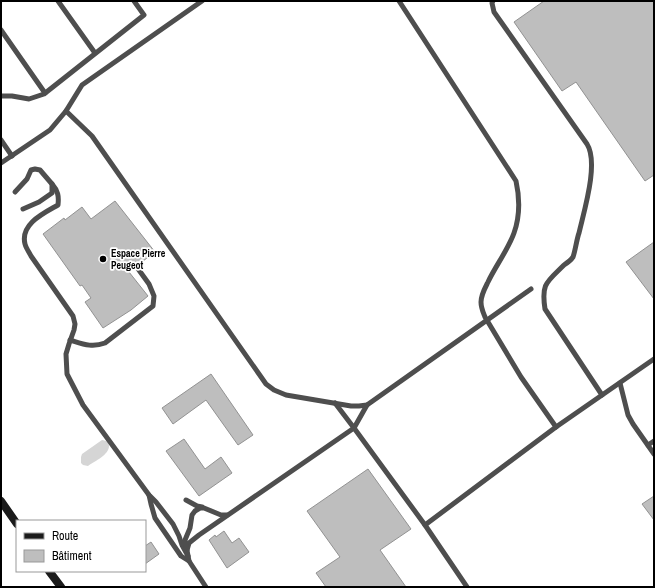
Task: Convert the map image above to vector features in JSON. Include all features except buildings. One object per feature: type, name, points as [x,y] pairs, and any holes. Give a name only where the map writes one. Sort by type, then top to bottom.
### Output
[{"type":"main road","points":[[1,501],[16,523]]},
{"type":"main road","points":[[51,572],[60,586]]},
{"type":"lane","points":[[58,1],[95,53]]},
{"type":"lane","points":[[1,96],[29,99],[45,93],[144,15],[134,1]]},
{"type":"lane","points":[[1,163],[50,130],[66,111],[82,85],[202,1]]},
{"type":"lane","points":[[399,1],[516,182],[519,193],[518,219],[506,250],[485,289],[481,300],[482,309],[521,378],[556,427]]},
{"type":"lane","points":[[493,1],[494,12],[587,144],[591,153],[591,179],[573,257],[552,276],[544,290],[543,298],[545,309],[602,395]]},
{"type":"lane","points":[[1,30],[45,93]]},
{"type":"lane","points":[[66,111],[92,136],[266,384],[274,390],[286,395],[351,406],[367,405]]},
{"type":"lane","points":[[1,140],[12,156]]},
{"type":"lane","points":[[15,192],[27,179],[31,170],[35,169],[40,170],[56,189],[59,197],[58,205],[38,216],[31,224],[26,233],[25,239],[31,256],[73,316],[75,324],[74,330],[66,354],[67,374],[83,405],[149,495],[173,524],[182,545],[206,587]]},
{"type":"lane","points":[[23,209],[39,202],[52,193],[52,184]]},
{"type":"lane","points":[[47,197],[55,199],[55,206],[52,209]]},
{"type":"lane","points":[[70,340],[97,346],[105,343],[153,306],[154,296],[149,284],[136,266]]},
{"type":"lane","points":[[187,550],[189,543],[227,515],[354,428],[367,405],[532,289]]},
{"type":"lane","points":[[425,525],[556,427],[654,359]]},
{"type":"lane","points":[[620,383],[628,414],[633,424],[654,454]]},
{"type":"lane","points":[[335,403],[425,525],[467,587]]},
{"type":"lane","points":[[648,445],[654,441]]},
{"type":"lane","points":[[149,495],[155,518],[181,556],[189,558]]},
{"type":"lane","points":[[192,517],[190,507],[186,500],[221,515],[227,515]]},
{"type":"lane","points":[[189,558],[185,540],[195,511],[200,508],[204,508]]},
{"type":"shaded area","points":[[102,440],[108,443],[109,446],[107,452],[101,458],[88,466],[83,465],[81,463],[82,454]]},
{"type":"place","name":"Espace Pierre Peugeot","points":[[103,259]]}]
